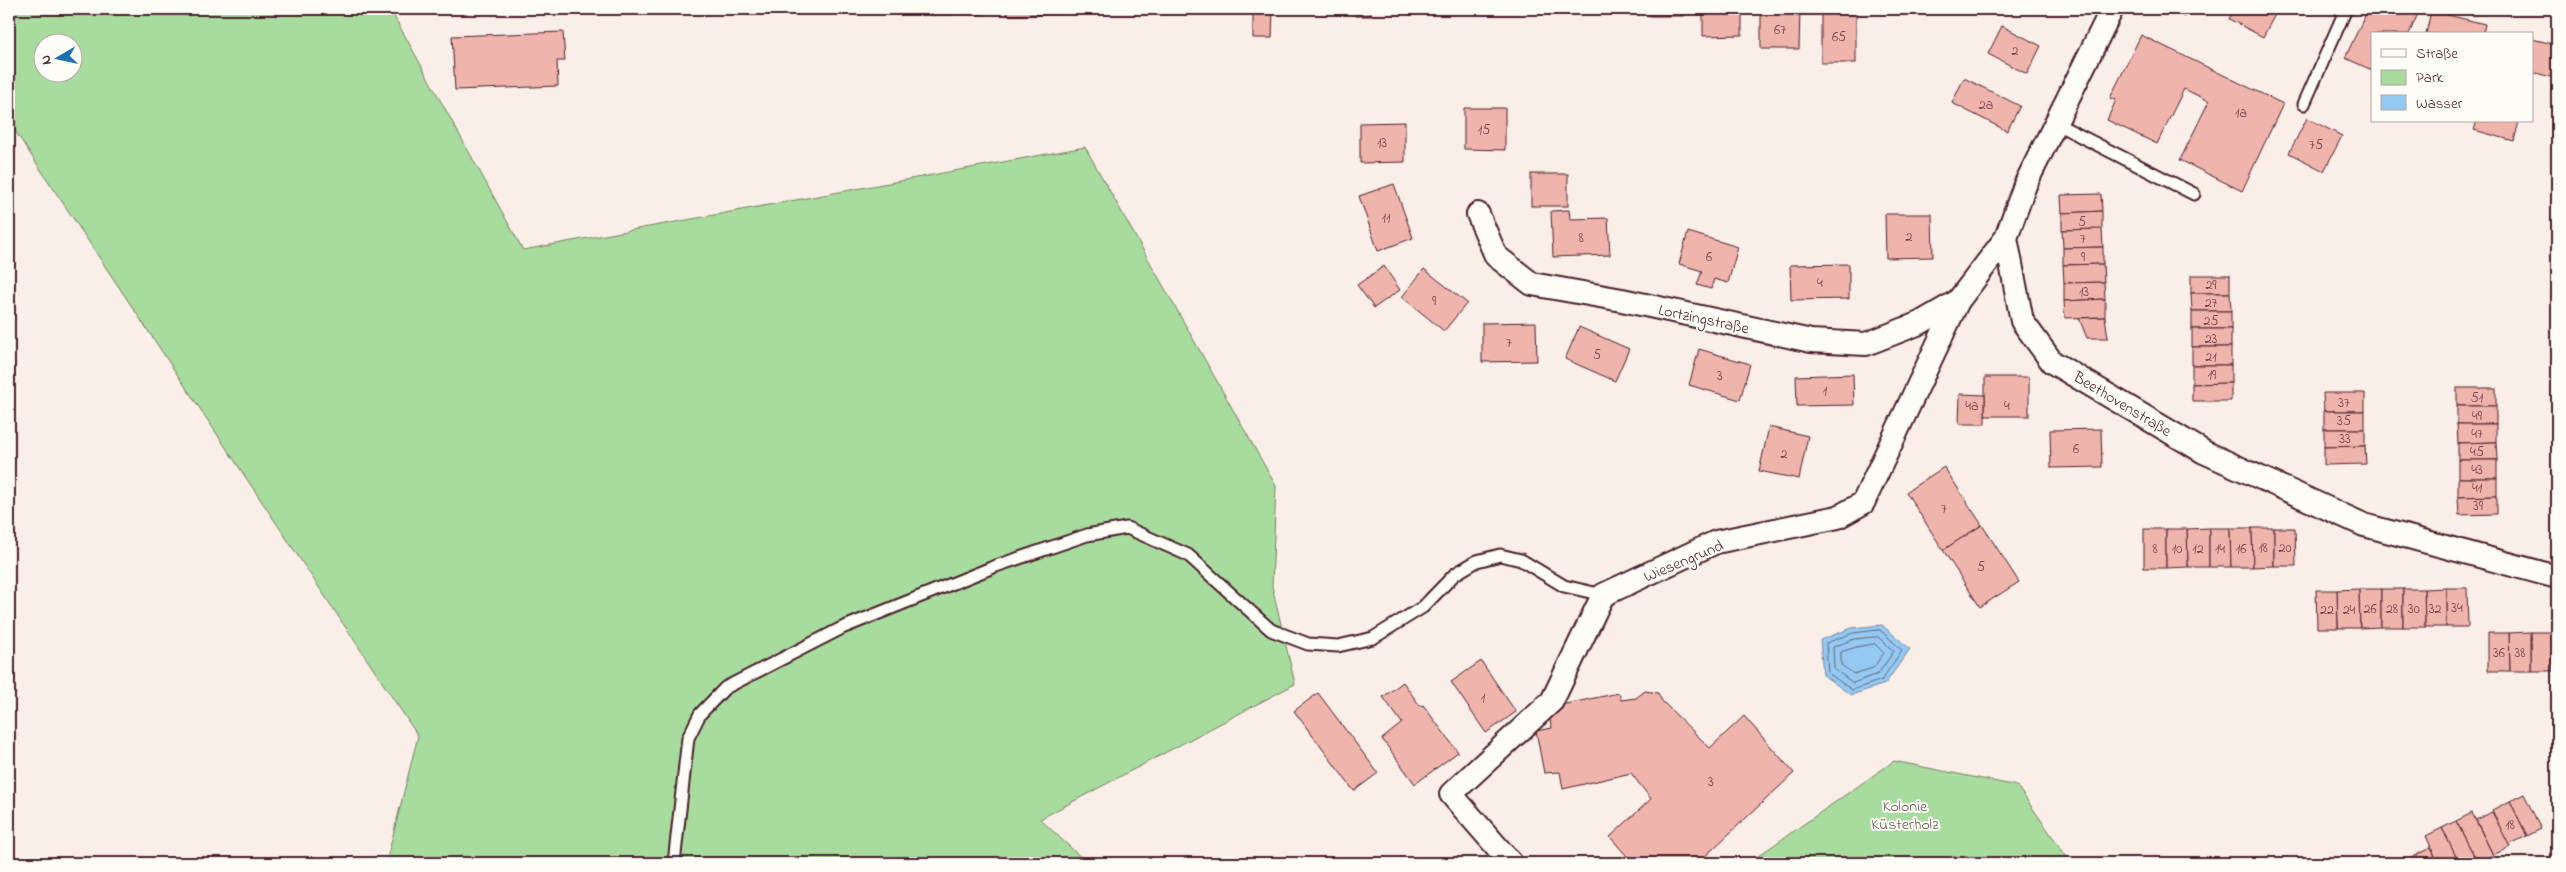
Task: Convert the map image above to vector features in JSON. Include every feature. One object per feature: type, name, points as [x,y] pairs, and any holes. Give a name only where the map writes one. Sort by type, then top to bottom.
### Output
[{"type":"street","points":[[2006,238],[2025,185],[2112,9]]},
{"type":"street","name":"Lortzingstraße","points":[[1478,214],[1496,256],[1532,284],[1622,300],[1811,341],[1866,344],[1920,323],[1958,301]]},
{"type":"street","name":"Wiesengrund","points":[[1603,595],[1716,542],[1838,517],[1863,503],[1958,301],[2006,238]]},
{"type":"street","name":"Beethovenstraße","points":[[2006,238],[2022,321],[2052,362],[2204,452],[2364,525],[2557,577]]},
{"type":"street","points":[[1511,863],[1451,794],[1552,700],[1603,595]]},
{"type":"lane","points":[[2304,104],[2346,9]]},
{"type":"lane","points":[[2056,123],[2194,194]]},
{"type":"lane","points":[[674,863],[688,738],[700,714],[725,688],[842,628],[996,566],[1087,535],[1127,528],[1188,555],[1271,630],[1308,644],[1338,646],[1373,638],[1423,607],[1455,574],[1477,561],[1500,555],[1521,560],[1564,586],[1603,595]]},
{"type":"green space","points":[[9,9],[390,9],[523,250],[1085,147],[1276,486],[1272,586],[1295,684],[1040,819],[1087,863],[386,863],[418,736],[9,122]]},
{"type":"green space","name":"Kolonie Küsterholz","points":[[1894,761],[2017,786],[2071,863],[1748,863]]},
{"type":"water","points":[[1882,625],[1910,649],[1885,684],[1851,695],[1823,675],[1820,640],[1852,628]]},
{"type":"building","points":[[751,9],[789,9],[789,13],[751,14]]},
{"type":"building","points":[[929,9],[984,9],[984,14],[929,15]]},
{"type":"building","points":[[1007,9],[1066,9],[1066,14],[1007,15]]},
{"type":"building","points":[[1089,9],[1141,9],[1089,12]]},
{"type":"building","points":[[1253,9],[1273,9],[1272,38],[1253,38]]},
{"type":"building","points":[[1356,9],[1371,9],[1371,16],[1356,16]]},
{"type":"building","points":[[1647,9],[1684,9],[1684,16],[1647,16]]},
{"type":"building","points":[[1703,9],[1742,9],[1742,35],[1703,36]]},
{"type":"building","points":[[1761,9],[1800,9],[1799,49],[1761,49]]},
{"type":"building","points":[[1821,9],[1856,9],[1856,63],[1821,63]]},
{"type":"building","points":[[2167,9],[2188,9],[2184,17]]},
{"type":"building","points":[[2234,9],[2278,9],[2263,37],[2229,19]]},
{"type":"building","points":[[2368,9],[2420,9],[2410,32],[2371,32],[2371,70],[2345,58]]},
{"type":"building","points":[[2431,11],[2485,24],[2483,32],[2426,32]]},
{"type":"building","points":[[2002,26],[2041,46],[2027,74],[1988,54]]},
{"type":"building","points":[[563,32],[565,61],[557,61],[558,86],[455,90],[452,36]]},
{"type":"building","points":[[2141,35],[2283,104],[2242,191],[2180,160],[2209,101],[2184,89],[2157,144],[2107,120],[2116,100],[2110,98]]},
{"type":"building","points":[[2534,39],[2557,45],[2555,78],[2534,73]]},
{"type":"building","points":[[1964,78],[2020,106],[2007,131],[1952,103]]},
{"type":"building","points":[[1464,108],[1505,108],[1505,150],[1464,149]]},
{"type":"building","points":[[2307,118],[2342,136],[2324,171],[2289,153]]},
{"type":"building","points":[[1405,122],[1405,162],[1360,163],[1360,123]]},
{"type":"building","points":[[2477,122],[2519,122],[2514,141],[2474,130]]},
{"type":"building","points":[[1531,174],[1568,174],[1568,206],[1531,206]]},
{"type":"building","points":[[1394,184],[1413,238],[1378,251],[1359,196]]},
{"type":"building","points":[[2101,194],[2102,211],[2062,213],[2061,195]]},
{"type":"building","points":[[1569,210],[1570,219],[1608,218],[1610,255],[1553,257],[1551,211]]},
{"type":"building","points":[[2102,211],[2102,229],[2062,230],[2062,213]]},
{"type":"building","points":[[1885,214],[1932,214],[1933,257],[1886,258]]},
{"type":"building","points":[[2102,229],[2103,247],[2063,248],[2062,230]]},
{"type":"building","points":[[1688,232],[1738,247],[1728,283],[1714,279],[1711,289],[1697,285],[1702,271],[1679,264]]},
{"type":"building","points":[[2103,247],[2103,264],[2063,265],[2063,248]]},
{"type":"building","points":[[1849,264],[1849,299],[1791,300],[1790,265]]},
{"type":"building","points":[[2103,264],[2104,282],[2064,283],[2063,265]]},
{"type":"building","points":[[1384,266],[1400,290],[1374,308],[1357,285]]},
{"type":"building","points":[[1424,269],[1467,303],[1444,331],[1402,297]]},
{"type":"building","points":[[2191,275],[2230,275],[2230,293],[2191,293]]},
{"type":"building","points":[[2104,282],[2105,299],[2064,301],[2064,283]]},
{"type":"building","points":[[2191,293],[2230,293],[2231,311],[2192,311]]},
{"type":"building","points":[[2105,299],[2105,317],[2065,318],[2064,301]]},
{"type":"building","points":[[2192,311],[2231,311],[2231,329],[2192,329]]},
{"type":"building","points":[[2105,317],[2108,338],[2087,338],[2079,318]]},
{"type":"building","points":[[1536,322],[1537,361],[1482,362],[1482,323]]},
{"type":"building","points":[[1579,327],[1629,349],[1615,381],[1565,359]]},
{"type":"building","points":[[2192,329],[2231,329],[2231,347],[2192,347]]},
{"type":"building","points":[[2192,347],[2231,347],[2231,365],[2192,365]]},
{"type":"building","points":[[1699,349],[1750,364],[1740,400],[1689,385]]},
{"type":"building","points":[[2192,365],[2231,365],[2231,383],[2192,384]]},
{"type":"building","points":[[1853,374],[1854,405],[1797,406],[1796,376]]},
{"type":"building","points":[[1985,377],[2029,377],[2029,416],[1985,416]]},
{"type":"building","points":[[2231,383],[2231,401],[2192,401],[2192,384]]},
{"type":"building","points":[[2457,388],[2496,388],[2496,406],[2457,406]]},
{"type":"building","points":[[2323,393],[2365,393],[2365,411],[2324,411]]},
{"type":"building","points":[[1960,394],[1985,395],[1985,424],[1959,424]]},
{"type":"building","points":[[2457,406],[2496,406],[2496,424],[2457,424]]},
{"type":"building","points":[[2324,411],[2365,411],[2365,429],[2324,429]]},
{"type":"building","points":[[2457,424],[2496,424],[2496,442],[2458,443]]},
{"type":"building","points":[[1769,427],[1808,436],[1799,479],[1759,471]]},
{"type":"building","points":[[2101,429],[2102,467],[2051,468],[2050,430]]},
{"type":"building","points":[[2324,429],[2365,429],[2365,446],[2324,447]]},
{"type":"building","points":[[2496,442],[2497,460],[2458,460],[2458,443]]},
{"type":"building","points":[[2365,446],[2366,464],[2324,465],[2324,447]]},
{"type":"building","points":[[2458,460],[2497,460],[2497,478],[2458,478]]},
{"type":"building","points":[[1944,467],[1982,525],[1943,550],[1906,492]]},
{"type":"building","points":[[2458,478],[2497,478],[2497,496],[2458,497]]},
{"type":"building","points":[[2497,496],[2497,514],[2459,515],[2458,497]]},
{"type":"building","points":[[1982,525],[2019,582],[1980,607],[1943,550]]},
{"type":"building","points":[[2209,528],[2209,567],[2188,567],[2187,529]]},
{"type":"building","points":[[2209,528],[2230,528],[2231,567],[2209,567]]},
{"type":"building","points":[[2230,528],[2252,528],[2253,567],[2231,567]]},
{"type":"building","points":[[2252,528],[2274,528],[2274,566],[2253,567]]},
{"type":"building","points":[[2274,528],[2295,528],[2296,566],[2274,566]]},
{"type":"building","points":[[2144,529],[2166,529],[2166,568],[2144,568]]},
{"type":"building","points":[[2166,529],[2187,529],[2188,567],[2166,568]]},
{"type":"building","points":[[2446,588],[2467,588],[2468,627],[2446,627]]},
{"type":"building","points":[[2446,588],[2446,627],[2425,627],[2424,589]]},
{"type":"building","points":[[2359,589],[2360,628],[2338,628],[2337,590]]},
{"type":"building","points":[[2359,589],[2381,589],[2381,627],[2360,628]]},
{"type":"building","points":[[2381,589],[2403,589],[2403,627],[2381,627]]},
{"type":"building","points":[[2403,589],[2424,589],[2425,627],[2403,627]]},
{"type":"building","points":[[2316,590],[2337,590],[2338,628],[2317,628]]},
{"type":"building","points":[[2531,632],[2553,632],[2553,671],[2531,671]]},
{"type":"building","points":[[2531,632],[2531,671],[2510,671],[2509,633]]},
{"type":"building","points":[[2553,632],[2557,632],[2557,671],[2553,671]]},
{"type":"building","points":[[2488,633],[2509,633],[2510,671],[2488,671]]},
{"type":"building","points":[[1481,661],[1516,712],[1486,733],[1451,682]]},
{"type":"building","points":[[1403,682],[1420,706],[1423,705],[1458,752],[1415,784],[1382,739],[1402,723],[1383,697]]},
{"type":"building","points":[[1645,691],[1658,693],[1662,701],[1710,748],[1744,716],[1794,773],[1698,863],[1633,863],[1610,837],[1651,799],[1631,773],[1563,789],[1560,772],[1544,773],[1536,731],[1552,728],[1548,713],[1551,707],[1619,693],[1621,700],[1636,698]]},
{"type":"building","points":[[1318,693],[1378,773],[1354,791],[1294,711]]},
{"type":"building","points":[[2524,794],[2541,829],[2527,836],[2510,801]]},
{"type":"building","points":[[2510,801],[2527,836],[2508,845],[2492,810]]},
{"type":"building","points":[[2492,812],[2510,847],[2493,855],[2476,820]]},
{"type":"building","points":[[2472,813],[2493,855],[2478,863],[2456,821]]},
{"type":"building","points":[[2456,821],[2478,863],[2459,863],[2442,828]]},
{"type":"building","points":[[2442,828],[2459,863],[2438,863],[2426,836]]},
{"type":"building","points":[[2431,848],[2438,863],[2421,863],[2417,854]]},
{"type":"building","points":[[2417,854],[2421,863],[2400,863]]}]
